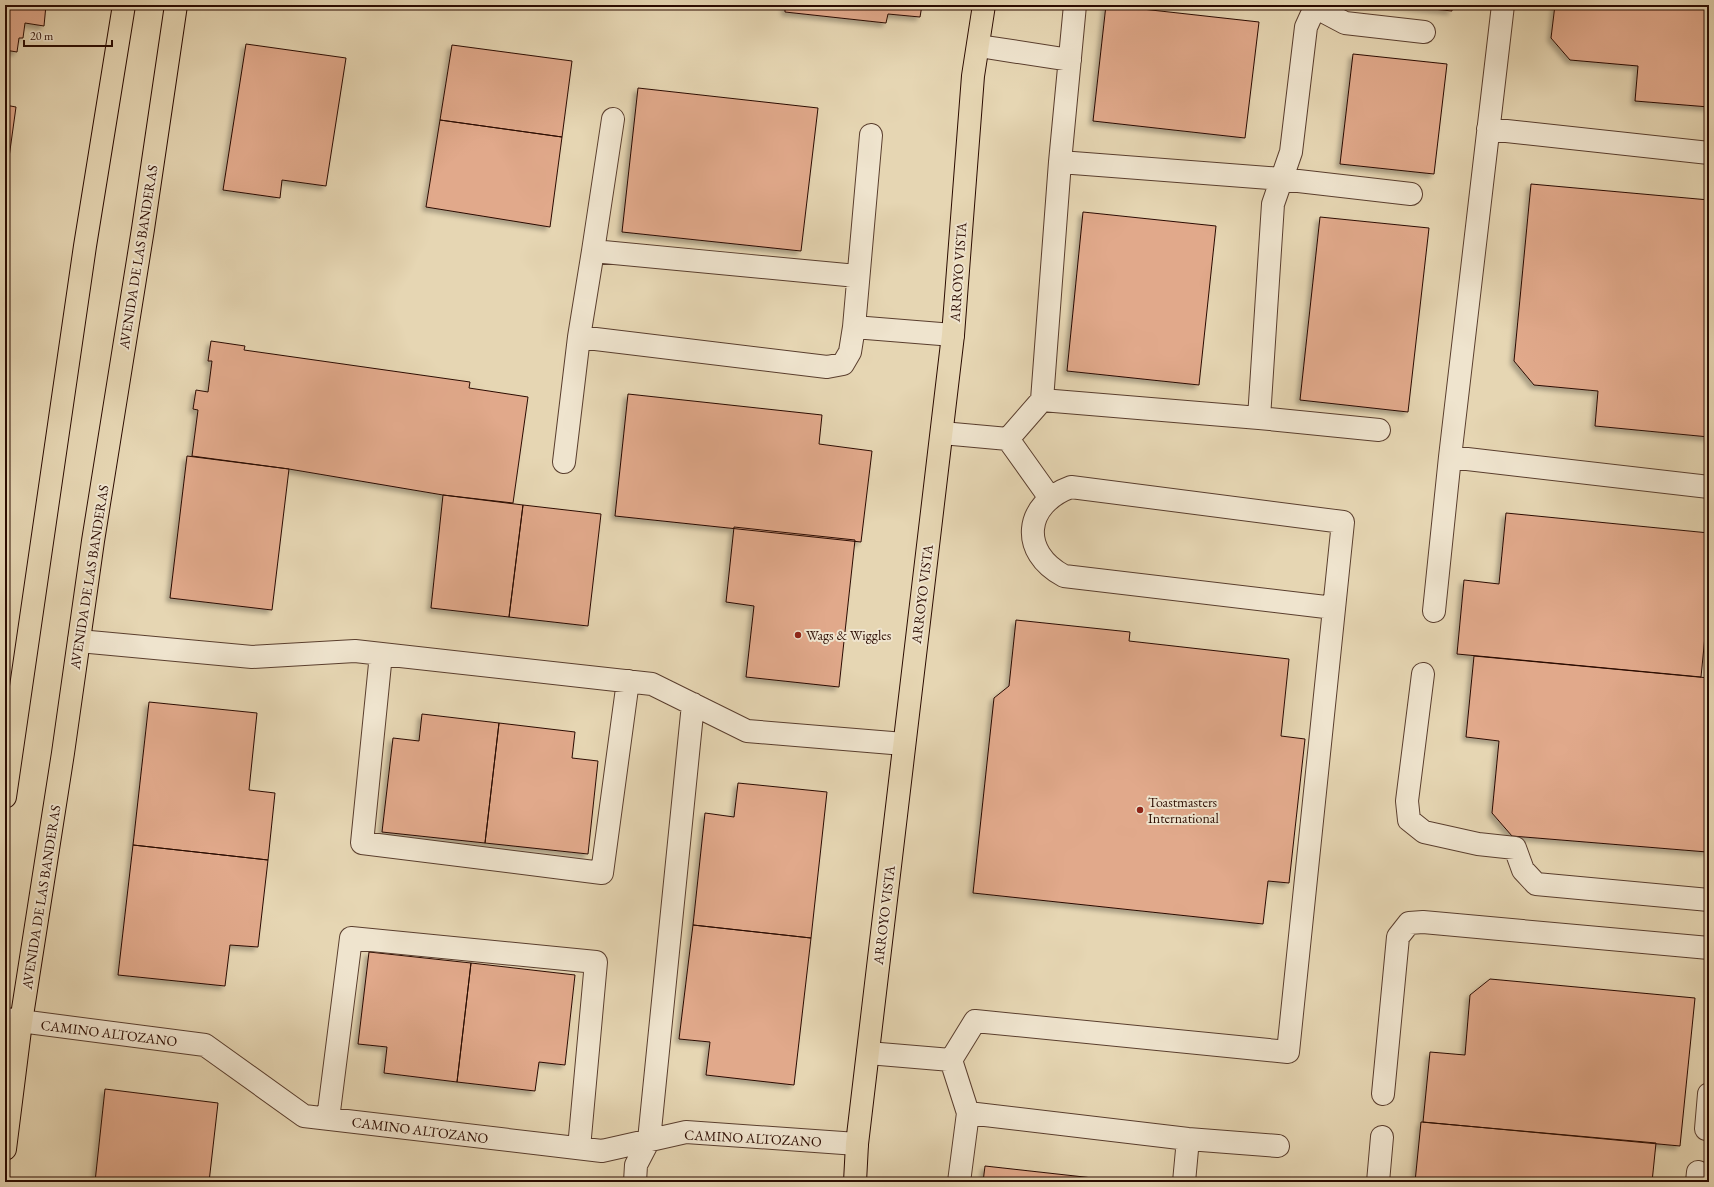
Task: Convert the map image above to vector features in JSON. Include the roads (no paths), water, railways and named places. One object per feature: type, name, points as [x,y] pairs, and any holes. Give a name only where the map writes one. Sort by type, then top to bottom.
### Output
[{"type":"main road","points":[[5,797],[85,246],[124,5]]},
{"type":"main road","name":"AVENIDA DE LAS BANDERAS","points":[[5,1149],[13,1021],[79,641],[176,5]]},
{"type":"main road","name":"ARROYO VISTA","points":[[855,1182],[857,1144],[953,335],[973,76],[979,46],[984,5]]},
{"type":"lane","points":[[1008,439],[1042,400],[1060,162],[1075,5]]},
{"type":"lane","points":[[1434,611],[1450,457],[1503,5]]},
{"type":"lane","points":[[1259,418],[1273,204],[1291,152],[1306,27],[1314,6],[1345,23],[1424,32]]},
{"type":"lane","points":[[979,46],[1070,60]]},
{"type":"lane","points":[[564,462],[579,337],[613,119]]},
{"type":"lane","points":[[1488,129],[1709,153]]},
{"type":"lane","points":[[579,337],[827,367],[843,364],[850,352],[854,327],[857,276],[872,135]]},
{"type":"lane","points":[[1060,162],[1281,179],[1411,194]]},
{"type":"lane","points":[[593,252],[857,276]]},
{"type":"lane","points":[[854,327],[953,335]]},
{"type":"lane","points":[[1042,400],[1259,418],[1379,430]]},
{"type":"lane","points":[[942,434],[1008,439]]},
{"type":"lane","points":[[1008,439],[1050,498]]},
{"type":"lane","points":[[1450,457],[1709,487]]},
{"type":"lane","points":[[959,1182],[968,1113],[951,1060],[975,1021],[1288,1052],[1344,522],[1071,487],[1057,492],[1045,502],[1037,514],[1033,529],[1034,544],[1040,558],[1051,569],[1064,576],[1334,608]]},
{"type":"lane","points":[[79,641],[252,657],[355,651],[628,681],[652,684],[747,731],[904,744]]},
{"type":"lane","points":[[381,654],[362,843],[602,873],[628,681]]},
{"type":"lane","points":[[1423,674],[1407,801],[1409,820],[1424,832],[1478,844],[1515,848],[1523,870],[1536,884],[1709,900]]},
{"type":"lane","points":[[635,1182],[636,1165],[648,1140],[693,704]]},
{"type":"lane","points":[[1383,1094],[1398,937],[1409,923],[1423,922],[1709,948]]},
{"type":"lane","points":[[328,1119],[351,938],[596,962],[579,1148]]},
{"type":"lane","name":"CAMINO ALTOZANO","points":[[13,1021],[205,1045],[304,1116],[602,1150],[686,1132],[857,1144]]},
{"type":"lane","points":[[868,1053],[951,1060]]},
{"type":"lane","points":[[1706,1129],[1709,1094]]},
{"type":"lane","points":[[968,1113],[1188,1139],[1278,1146]]},
{"type":"lane","points":[[1378,1182],[1382,1137]]},
{"type":"lane","points":[[1184,1182],[1188,1139]]},
{"type":"place","name":"Wags & Wiggles","points":[[798,635]]},
{"type":"place","name":"Toastmasters International","points":[[1140,810]]}]
